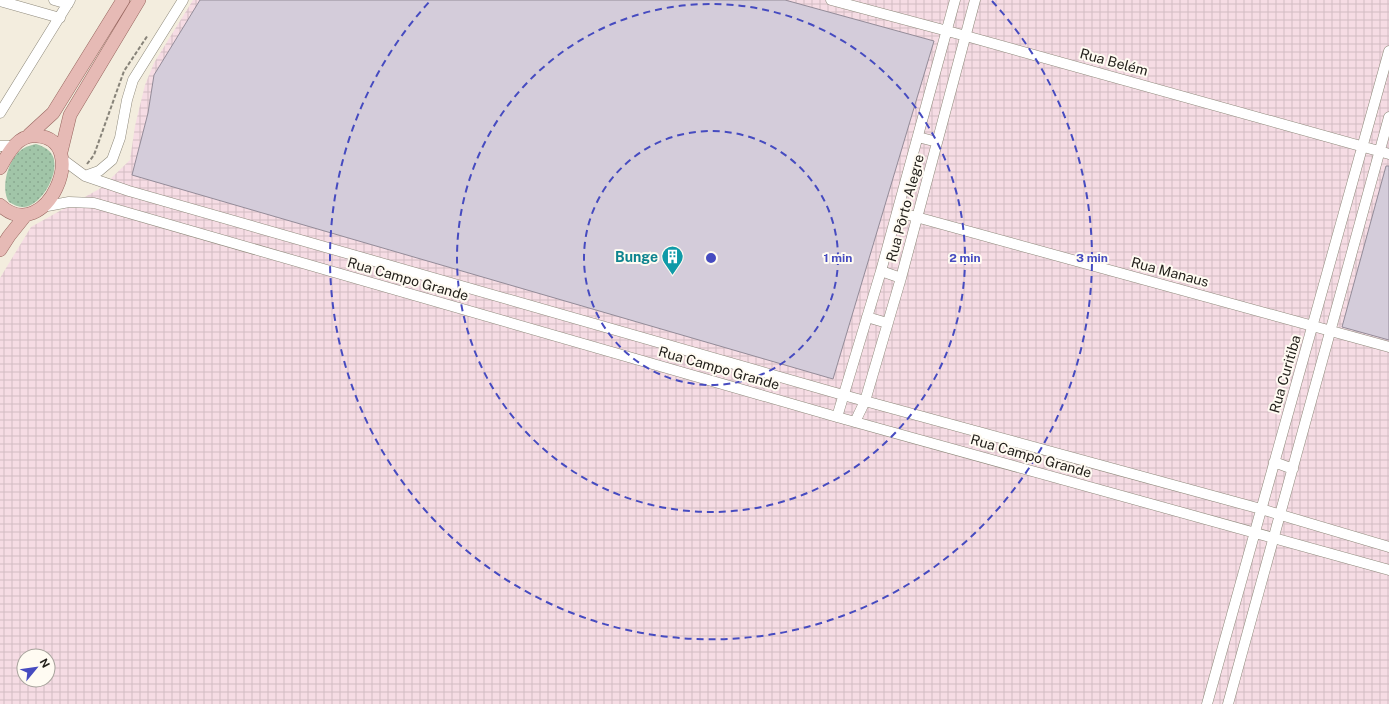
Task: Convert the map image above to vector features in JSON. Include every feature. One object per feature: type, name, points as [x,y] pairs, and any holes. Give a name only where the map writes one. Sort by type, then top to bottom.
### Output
[{"type":"main road","points":[[0,168],[14,146],[29,136],[53,113],[122,0]]},
{"type":"main road","points":[[0,205],[8,213],[25,216],[34,213],[42,207],[57,188],[62,172],[62,155],[70,115],[139,0]]},
{"type":"main road","points":[[29,136],[39,136],[48,139],[62,155]]},
{"type":"main road","points":[[0,250],[25,216]]},
{"type":"street","points":[[0,113],[69,2],[54,0]]},
{"type":"street","points":[[85,176],[94,174],[108,165],[120,138],[130,88],[137,74],[183,0]]},
{"type":"street","name":"Rua Belém","points":[[831,0],[1384,152]]},
{"type":"street","name":"Rua Pôrto Alegre","points":[[837,417],[898,212],[955,0]]},
{"type":"street","name":"Rua Pôrto Alegre","points":[[855,422],[865,401],[901,278],[975,0]]},
{"type":"street","points":[[0,1],[60,18]]},
{"type":"street","name":"Rua Curitiba","points":[[1207,704],[1389,51]]},
{"type":"street","points":[[1228,704],[1330,331],[1384,152],[1389,117]]},
{"type":"street","points":[[918,136],[937,142]]},
{"type":"street","points":[[0,146],[14,146]]},
{"type":"street","name":"Rua Campo Grande","points":[[62,155],[85,176],[129,190],[843,395],[1261,509],[1389,546]]},
{"type":"street","name":"Rua Campo Grande","points":[[42,207],[70,202],[94,202],[837,417],[1389,570]]},
{"type":"street","name":"Rua Manaus","points":[[898,212],[1389,347]]},
{"type":"street","points":[[881,271],[901,278]]},
{"type":"street","points":[[867,317],[887,324]]},
{"type":"street","points":[[1274,462],[1293,469]]},
{"type":"shaded area","points":[[193,0],[1389,0],[1389,704],[0,704],[0,278],[31,227],[101,188],[130,160],[135,126],[145,85],[154,63]]},
{"type":"green space","points":[[36,144],[48,150],[54,160],[54,168],[49,186],[44,194],[31,205],[24,207],[14,205],[9,202],[6,196],[5,189],[7,173],[18,152],[25,147]]},
{"type":"building","name":"Bunge","points":[[200,0],[785,0],[934,41],[833,379],[132,175],[148,113],[154,75]]},
{"type":"building","points":[[1386,166],[1389,166],[1389,340],[1342,327]]},
{"type":"place","name":"Bunge","points":[[673,276]]}]
